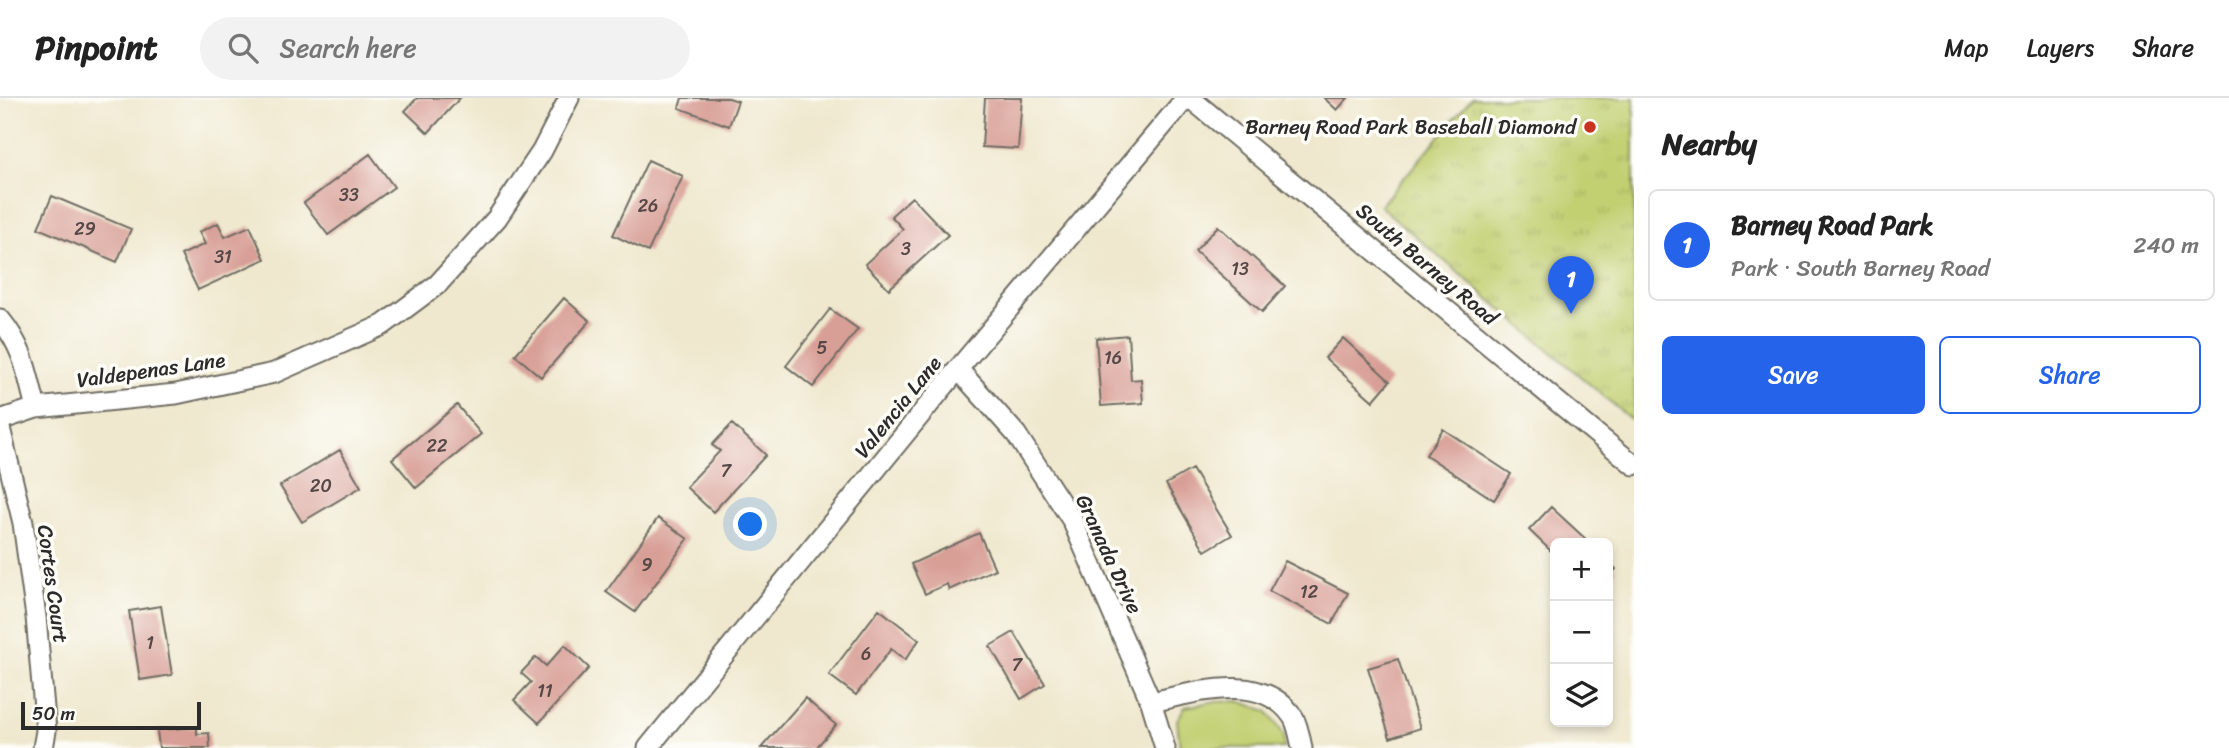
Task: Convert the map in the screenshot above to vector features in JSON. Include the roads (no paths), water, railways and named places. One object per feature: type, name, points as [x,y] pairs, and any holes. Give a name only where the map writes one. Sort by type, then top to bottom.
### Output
[{"type":"street","name":"Valdepenas Lane","points":[[0,420],[36,408],[176,394],[274,373],[383,325],[439,284],[497,218],[542,151],[569,98]]},
{"type":"street","name":"Valencia Lane","points":[[648,748],[958,369],[1188,98]]},
{"type":"street","name":"South Barney Road","points":[[1188,98],[1634,465]]},
{"type":"street","points":[[0,319],[22,352],[36,408]]},
{"type":"street","name":"Granada Drive","points":[[958,369],[1016,434],[1072,520],[1151,702],[1165,748]]},
{"type":"street","name":"Cortes Court","points":[[0,428],[23,523],[36,617],[46,731],[43,748]]},
{"type":"street","points":[[1151,702],[1219,688],[1254,690],[1278,701],[1294,718],[1302,748]]},
{"type":"place","name":"Barney Road Park Baseball Diamond","points":[[1590,127]]},
{"type":"place","name":"Barney Road Park","points":[[1571,314]]}]
